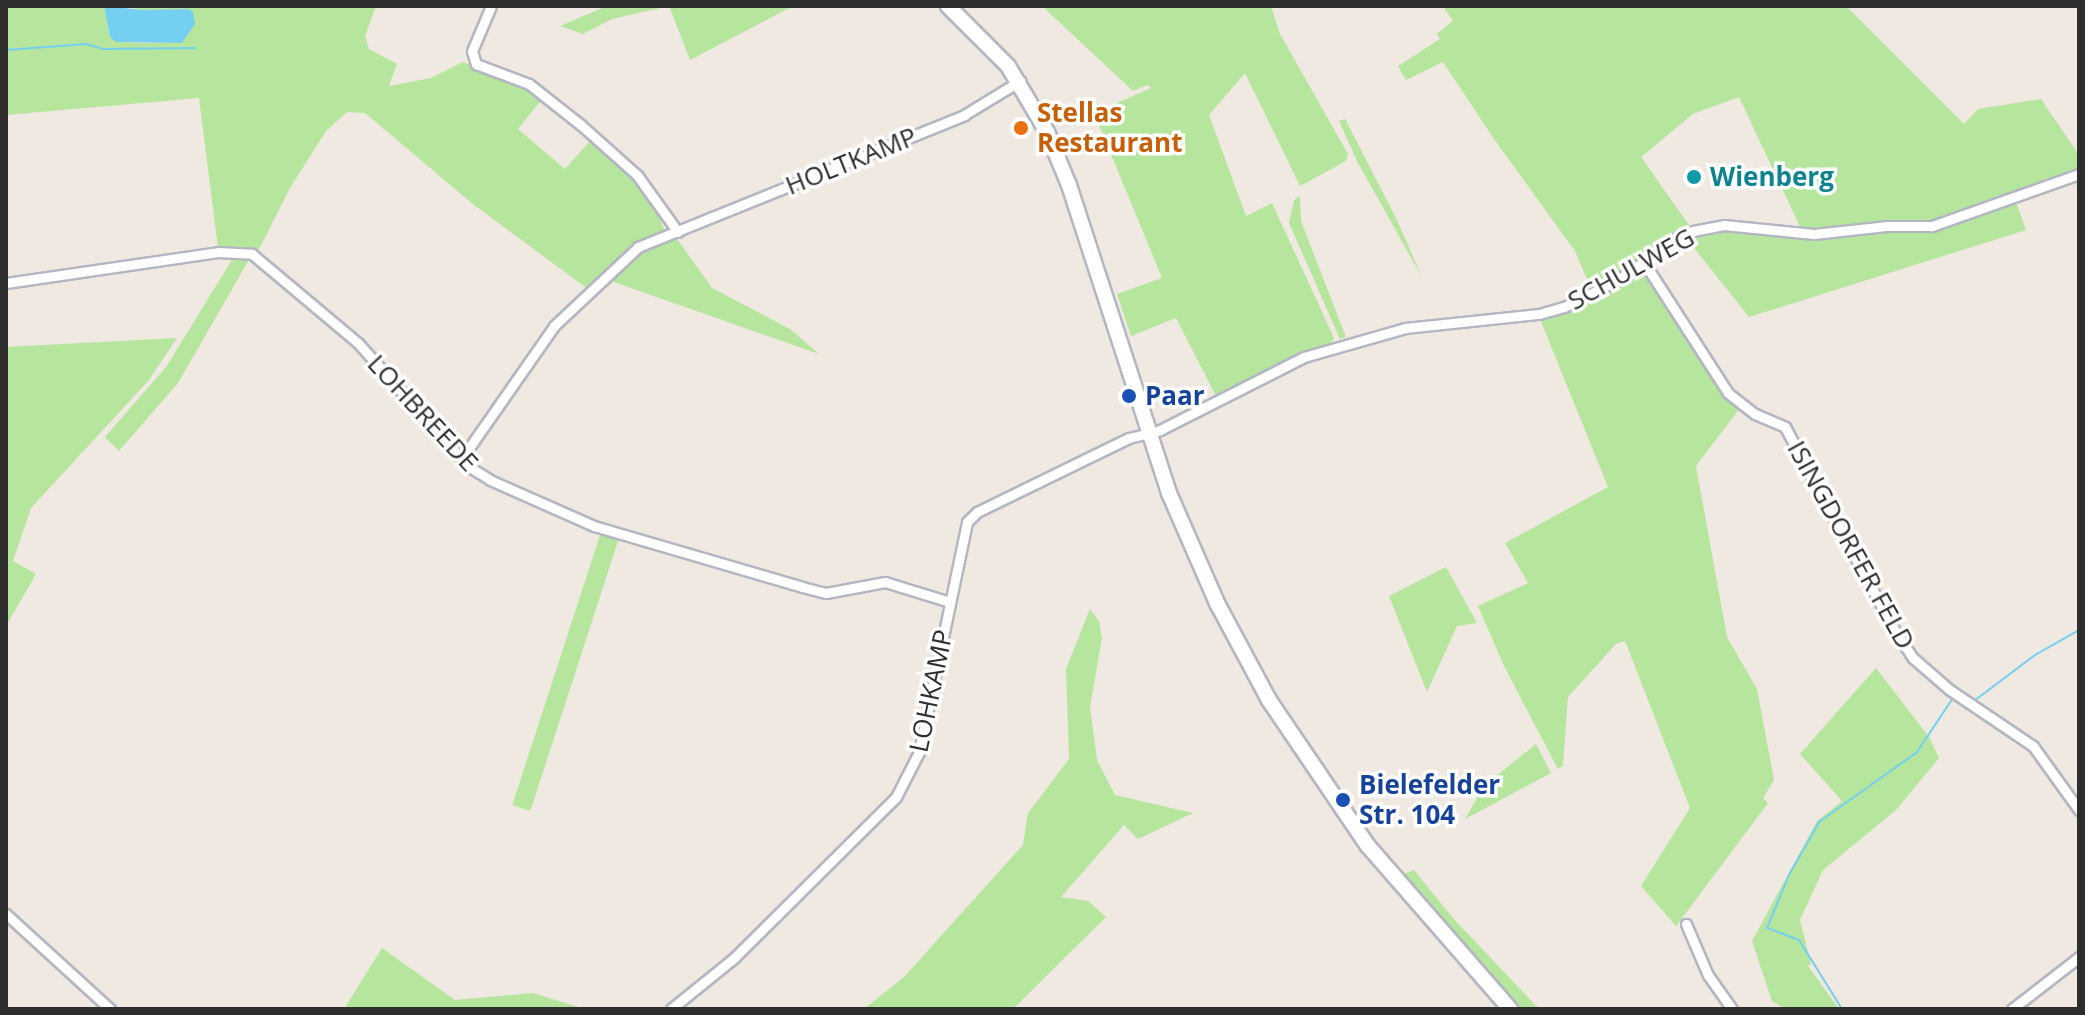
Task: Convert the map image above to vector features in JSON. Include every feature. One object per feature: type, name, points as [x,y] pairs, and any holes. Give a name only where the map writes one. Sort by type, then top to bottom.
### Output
[{"type":"main road","points":[[948,6],[981,36],[1020,81],[1069,185],[1147,434],[1217,603],[1277,713],[1368,846],[1510,1009]]},
{"type":"street","points":[[491,6],[472,51],[476,64],[529,84],[581,125],[637,175],[678,232]]},
{"type":"street","name":"HOLTKAMP","points":[[462,458],[560,320],[638,247],[964,115],[1020,81]]},
{"type":"street","name":"SCHULWEG","points":[[1147,434],[1304,357],[1405,328],[1539,314],[1564,307],[1645,264],[1678,237],[1707,228],[1744,225],[1814,234],[1932,226],[2079,174]]},
{"type":"street","name":"LOHBREEDE","points":[[6,283],[218,252],[252,254],[358,343],[462,458],[490,480],[610,531],[826,593],[885,582],[950,602]]},
{"type":"street","name":"ISINGDORFER FELD","points":[[1645,264],[1728,393],[1755,414],[1785,427],[1892,626],[1913,658],[1950,690],[2033,746],[2079,810]]},
{"type":"street","name":"LOHKAMP","points":[[671,1009],[734,958],[896,797],[919,752],[967,522],[973,515],[1129,438],[1147,434]]},
{"type":"street","points":[[6,914],[110,1009]]},
{"type":"street","points":[[1686,924],[1708,975],[1732,1009]]},
{"type":"street","points":[[2012,1009],[2079,957]]},
{"type":"green space","points":[[6,6],[104,6],[110,37],[117,42],[181,43],[187,9],[143,10],[121,6],[376,6],[365,36],[369,49],[397,64],[389,86],[431,78],[463,62],[528,87],[543,98],[518,129],[565,169],[592,139],[635,177],[665,219],[661,223],[666,232],[588,289],[474,205],[365,113],[347,112],[326,131],[290,188],[257,253],[240,248],[218,248],[199,98],[6,115]]},
{"type":"green space","points":[[607,6],[669,6],[612,19],[583,34],[560,26]]},
{"type":"green space","points":[[669,6],[793,6],[690,60]]},
{"type":"green space","points":[[1042,6],[1271,6],[1280,34],[1348,154],[1346,161],[1300,186],[1245,73],[1209,115],[1246,216],[1272,203],[1334,338],[1331,343],[1302,353],[1216,396],[1176,318],[1131,336],[1117,294],[1162,278],[1094,113],[1151,88],[1147,85],[1133,91]]},
{"type":"green space","points":[[1443,6],[1846,6],[1964,124],[1978,109],[2041,99],[2079,155],[2079,168],[2068,175],[1932,223],[1802,231],[1739,97],[1693,114],[1641,157],[1691,228],[1627,270],[1591,288],[1575,251],[1443,62],[1406,80],[1398,66],[1440,39],[1437,34],[1453,21]]},
{"type":"green space","points":[[1345,119],[1397,220],[1422,277],[1358,163],[1339,121]]},
{"type":"green space","points":[[1300,196],[1301,221],[1346,337],[1340,339],[1289,223],[1294,200]]},
{"type":"green space","points":[[2016,202],[2026,230],[1749,317],[1686,238],[1724,228],[1825,238],[1890,229],[1933,229]]},
{"type":"green space","points":[[677,239],[712,288],[790,329],[819,354],[608,280],[640,251]]},
{"type":"green space","points":[[235,255],[250,258],[178,383],[119,451],[105,437],[166,367]]},
{"type":"green space","points":[[1646,269],[1726,396],[1740,408],[1696,466],[1727,637],[1757,689],[1774,780],[1763,798],[1768,803],[1676,926],[1641,886],[1690,808],[1625,641],[1616,644],[1568,697],[1563,766],[1558,769],[1504,666],[1478,606],[1528,583],[1505,543],[1608,487],[1540,319],[1566,310]]},
{"type":"green space","points":[[177,338],[149,380],[31,508],[13,561],[36,574],[6,626],[6,347]]},
{"type":"green space","points":[[601,532],[619,538],[530,811],[512,805]]},
{"type":"green space","points":[[1446,567],[1477,623],[1457,626],[1427,692],[1389,596]]},
{"type":"green space","points":[[1090,609],[1099,621],[1102,638],[1090,707],[1097,760],[1115,795],[1193,813],[1138,839],[1124,825],[1061,897],[1088,901],[1106,917],[1013,1009],[864,1009],[904,977],[1023,845],[1028,813],[1069,759],[1066,669]]},
{"type":"green space","points":[[1876,668],[1929,737],[1939,758],[1896,810],[1823,870],[1800,920],[1811,964],[1808,966],[1839,1009],[1785,1009],[1772,1001],[1752,941],[1817,821],[1842,801],[1800,754]]},
{"type":"green space","points":[[1536,744],[1551,773],[1465,819],[1484,786]]},
{"type":"green space","points":[[1414,870],[1453,918],[1539,1009],[1521,1009],[1459,941],[1404,874]]},
{"type":"green space","points":[[382,948],[455,1000],[533,993],[585,1009],[344,1009]]},
{"type":"water","points":[[104,6],[143,10],[188,9],[193,12],[195,24],[182,43],[116,42],[110,37]]},
{"type":"waterway","points":[[6,50],[86,44],[104,49],[195,48]]},
{"type":"waterway","points":[[645,249],[780,194]]},
{"type":"waterway","points":[[1164,434],[1183,423]]},
{"type":"waterway","points":[[1974,701],[2035,655],[2079,630]]},
{"type":"waterway","points":[[1916,654],[1956,689]]},
{"type":"waterway","points":[[1842,1009],[1799,940],[1767,928],[1789,875],[1819,822],[1917,752],[1953,698]]},
{"type":"waterway","points":[[106,999],[117,1009]]},
{"type":"place","name":"Stellas Restaurant","points":[[1021,128]]},
{"type":"place","name":"Wienberg","points":[[1694,177]]},
{"type":"place","name":"Paar","points":[[1129,396]]},
{"type":"place","name":"Bielefelder Str. 104","points":[[1343,800]]}]
